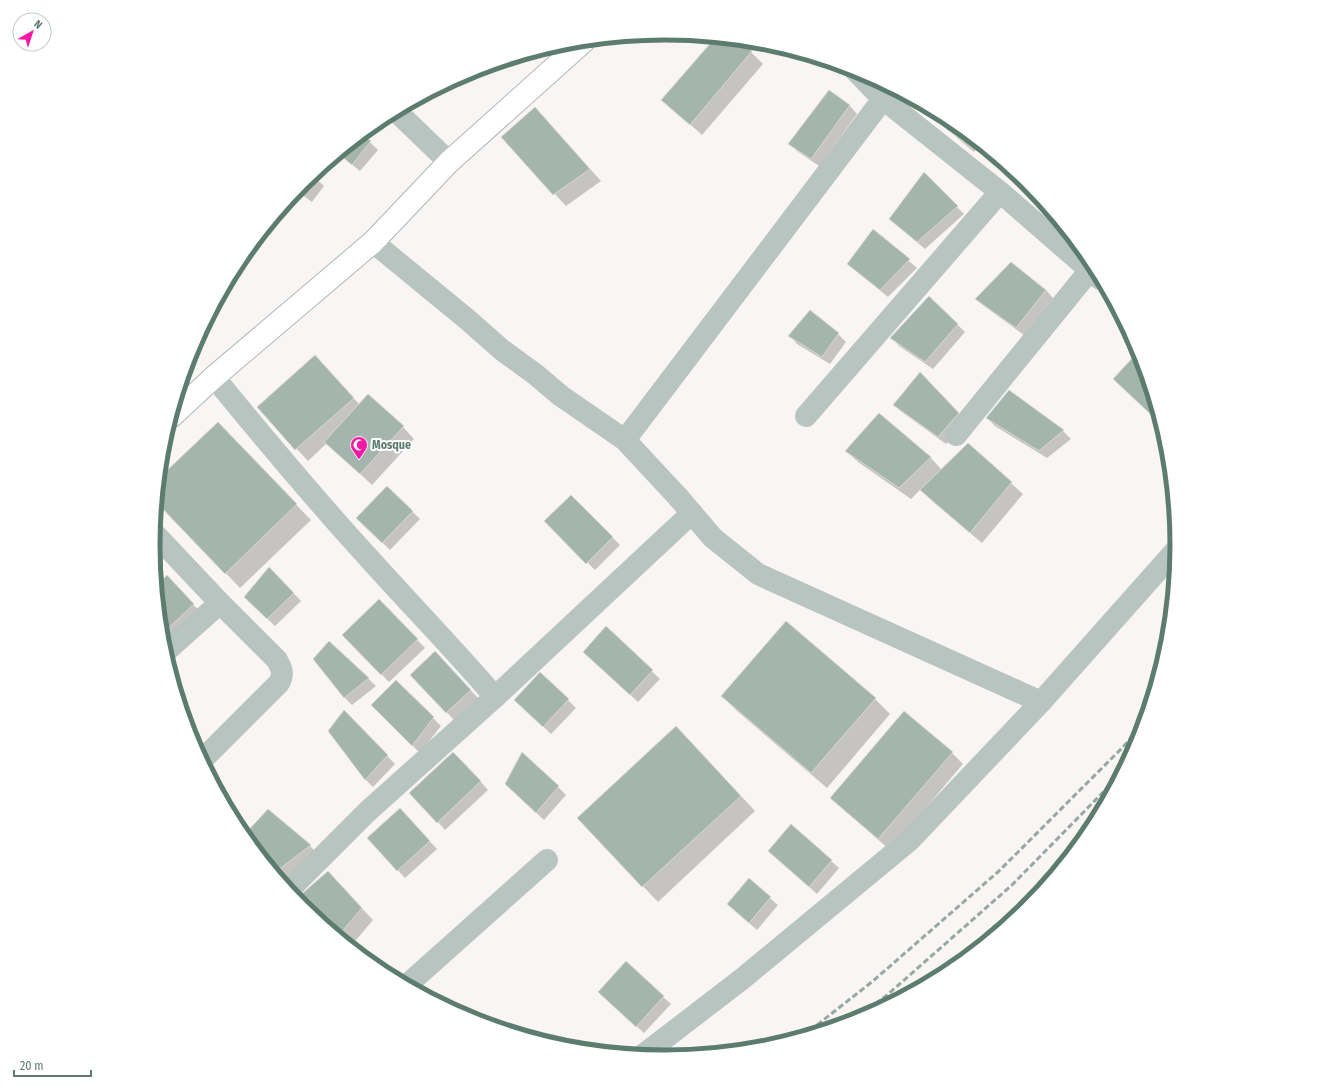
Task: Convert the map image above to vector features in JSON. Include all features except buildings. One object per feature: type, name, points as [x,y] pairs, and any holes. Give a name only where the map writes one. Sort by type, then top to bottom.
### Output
[{"type":"main road","points":[[178,410],[214,377],[373,242],[449,162],[561,51]]},
{"type":"street","points":[[866,82],[883,99],[1000,192],[1087,267]]},
{"type":"street","points":[[625,440],[883,99]]},
{"type":"street","points":[[400,115],[449,162]]},
{"type":"street","points":[[806,416],[1000,192]]},
{"type":"street","points":[[373,242],[502,350],[535,374],[561,396],[625,440],[713,538],[758,574],[1040,702]]},
{"type":"street","points":[[956,435],[1093,277]]},
{"type":"street","points":[[214,377],[274,451],[360,549],[455,650],[495,697]]},
{"type":"street","points":[[293,886],[367,812],[495,697],[692,513]]},
{"type":"street","points":[[160,539],[277,660],[281,667],[282,677],[272,692],[206,756]]},
{"type":"street","points":[[650,1050],[742,979],[910,840],[1040,702],[1170,557]]},
{"type":"street","points":[[171,647],[220,602]]},
{"type":"street","points":[[411,981],[547,860]]},
{"type":"railway","points":[[814,1027],[873,981],[999,871],[1133,737]]},
{"type":"railway","points":[[876,1004],[1012,885],[1107,788]]},
{"type":"place","name":"Mosque","points":[[359,460]]}]
